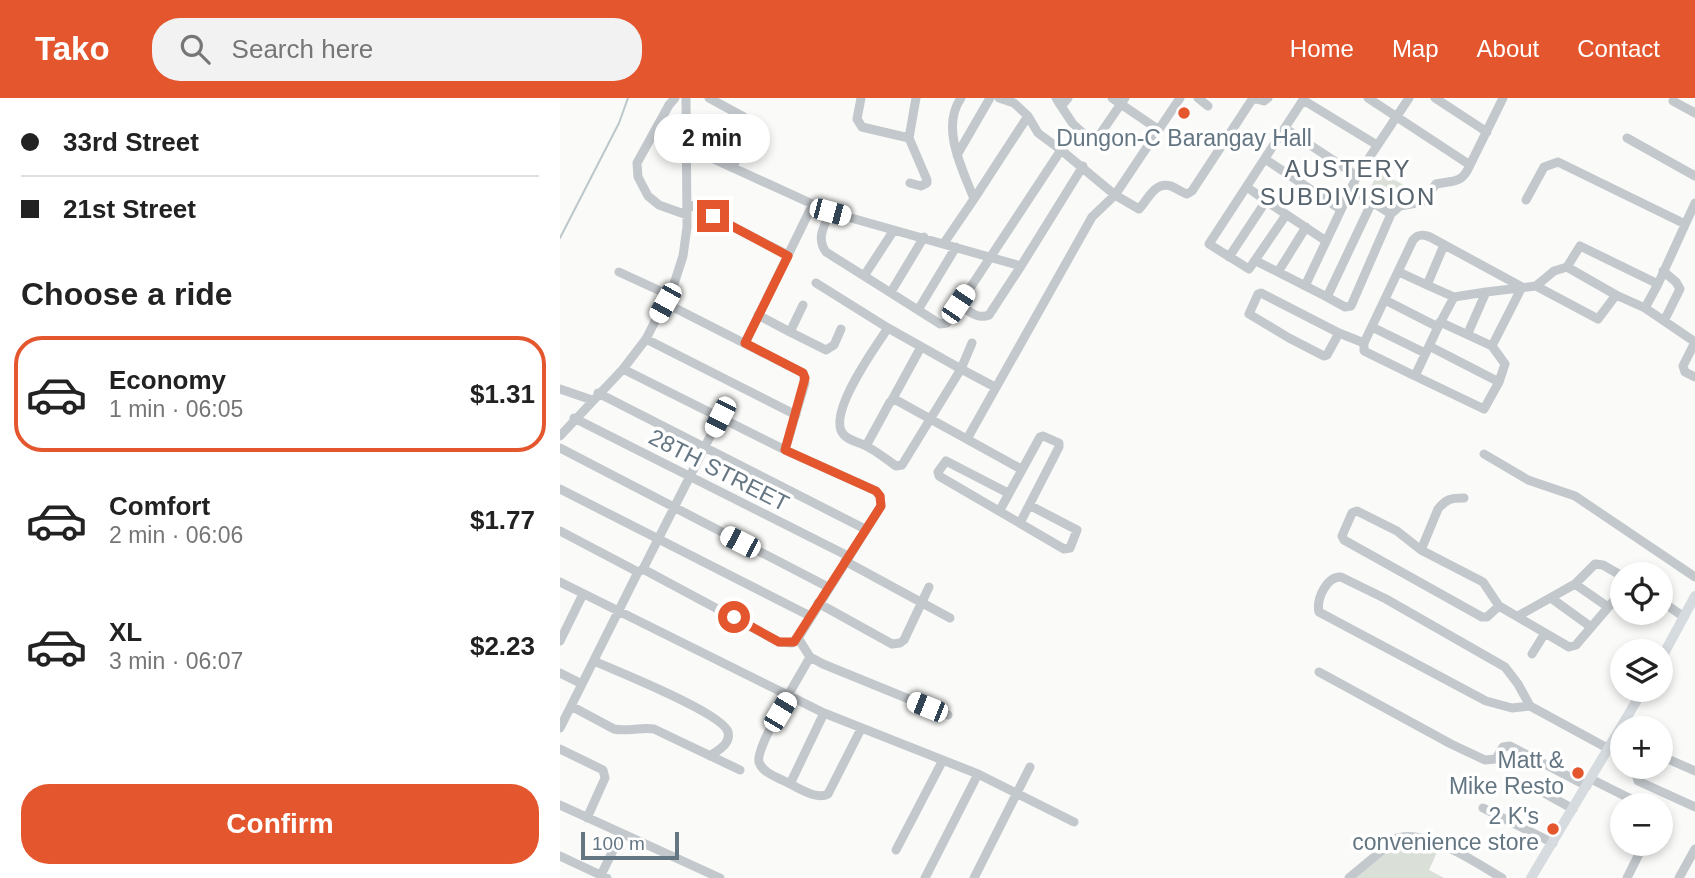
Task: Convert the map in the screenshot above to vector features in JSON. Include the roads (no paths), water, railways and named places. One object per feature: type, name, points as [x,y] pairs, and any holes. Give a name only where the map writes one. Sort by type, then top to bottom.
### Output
[{"type":"main road","points":[[1672,639],[1695,596]]},
{"type":"main road","points":[[1531,878],[1609,749]]},
{"type":"street","points":[[676,98],[669,105],[637,163],[638,177],[648,196],[659,205],[687,210],[788,256]]},
{"type":"street","points":[[560,436],[574,418],[623,369],[646,338],[667,299],[683,256],[687,210],[686,98]]},
{"type":"street","points":[[709,98],[747,121],[748,126],[733,168]]},
{"type":"street","points":[[861,98],[857,119],[862,127],[909,138]]},
{"type":"street","points":[[910,183],[921,186],[927,183],[909,138],[916,98]]},
{"type":"street","points":[[961,98],[956,107],[954,126],[957,155],[974,199]]},
{"type":"street","points":[[957,155],[990,98]]},
{"type":"street","points":[[999,98],[1014,103],[1028,116],[1038,133],[1083,166],[1115,195],[1139,209],[1153,190],[1159,187],[1170,186],[1187,194],[1192,191],[1253,98],[1264,101],[1268,98]]},
{"type":"street","points":[[1112,98],[1123,101],[1159,130]]},
{"type":"street","points":[[967,439],[1091,217],[1115,195],[1180,98]]},
{"type":"street","points":[[1198,98],[1208,106]]},
{"type":"street","points":[[1368,98],[1470,165]]},
{"type":"street","points":[[1305,286],[1357,176],[1409,98]]},
{"type":"street","points":[[1435,98],[1487,132]]},
{"type":"street","points":[[1256,261],[1345,307],[1351,306],[1391,214],[1400,206],[1422,202],[1436,184],[1460,180],[1465,175],[1503,98]]},
{"type":"street","points":[[1286,215],[1249,270],[1209,244],[1304,99],[1377,145]]},
{"type":"street","points":[[1061,100],[1073,124],[1092,143],[1096,142],[1123,101]]},
{"type":"street","points":[[1673,101],[1695,113]]},
{"type":"street","points":[[944,243],[1028,116]]},
{"type":"street","points":[[1286,129],[1357,176]]},
{"type":"street","points":[[1626,138],[1695,176]]},
{"type":"street","points":[[685,146],[812,206],[1021,266]]},
{"type":"street","points":[[830,212],[820,237],[821,245],[827,252],[945,325],[1061,150]]},
{"type":"street","points":[[1265,159],[1340,209]]},
{"type":"street","points":[[1526,200],[1544,167],[1558,162],[1685,224]]},
{"type":"street","points":[[958,304],[975,315],[989,315],[1083,166]]},
{"type":"street","points":[[1247,187],[1326,242]]},
{"type":"street","points":[[1351,189],[1391,214]]},
{"type":"street","points":[[1228,257],[1266,201]]},
{"type":"street","points":[[1327,297],[1372,202]]},
{"type":"street","points":[[1645,308],[1695,203]]},
{"type":"street","points":[[745,343],[812,206]]},
{"type":"street","points":[[1278,272],[1306,227]]},
{"type":"street","points":[[864,276],[894,230]]},
{"type":"street","points":[[1385,300],[1439,324],[1468,333],[1492,346],[1505,364],[1499,382],[1484,409],[1365,353],[1364,343],[1415,237],[1424,235],[1522,287]]},
{"type":"street","points":[[891,292],[924,237]]},
{"type":"street","points":[[1427,285],[1444,245]]},
{"type":"street","points":[[918,310],[956,247]]},
{"type":"street","points":[[1536,286],[1554,271],[1567,267],[1577,248],[1584,247],[1658,284]]},
{"type":"street","points":[[1567,267],[1645,308],[1695,342],[1683,366],[1685,372],[1695,377]]},
{"type":"street","points":[[1663,271],[1680,289],[1664,321]]},
{"type":"street","points":[[619,272],[803,373],[805,383],[785,450]]},
{"type":"street","points":[[1399,272],[1454,296],[1536,286],[1598,319],[1616,295]]},
{"type":"street","points":[[816,283],[888,328],[995,387]]},
{"type":"street","points":[[1492,346],[1522,287]]},
{"type":"street","points":[[1468,333],[1486,292]]},
{"type":"street","points":[[1339,333],[1324,356],[1289,338],[1249,312],[1261,293],[1364,343]]},
{"type":"street","points":[[1415,376],[1454,296]]},
{"type":"street","points":[[790,332],[803,304]]},
{"type":"street","points":[[758,315],[826,349],[834,345],[841,329]]},
{"type":"street","points":[[1372,327],[1499,382]]},
{"type":"street","points":[[888,328],[854,380],[840,422],[845,437],[899,466],[961,369],[972,343]]},
{"type":"street","points":[[646,338],[796,415]]},
{"type":"street","points":[[866,446],[921,347]]},
{"type":"street","points":[[560,531],[779,642],[789,643],[798,638],[881,506],[876,491],[785,450],[623,369]]},
{"type":"street","points":[[560,390],[595,397],[706,447],[865,529]]},
{"type":"street","points":[[892,400],[1021,469]]},
{"type":"street","points":[[560,728],[720,417]]},
{"type":"street","name":"28TH STREET","points":[[574,418],[846,558],[950,618]]},
{"type":"street","points":[[1000,510],[1041,436],[1060,445],[1020,523]]},
{"type":"street","points":[[560,448],[828,587]]},
{"type":"street","points":[[1484,454],[1528,480],[1575,496],[1695,577]]},
{"type":"street","points":[[1008,493],[947,461],[938,472],[939,477],[1064,549],[1070,548],[1077,530],[1029,505]]},
{"type":"street","points":[[560,489],[810,616]]},
{"type":"street","points":[[1421,550],[1438,509],[1451,498],[1464,498]]},
{"type":"street","points":[[1499,606],[1488,617],[1482,617],[1346,541],[1342,536],[1352,513],[1357,511],[1397,531],[1421,550],[1483,582],[1499,606],[1569,647],[1576,645],[1610,605]]},
{"type":"street","points":[[1518,616],[1575,584],[1593,565],[1603,565],[1610,569]]},
{"type":"street","points":[[1530,706],[1507,708],[1486,701],[1319,612],[1317,606],[1329,581],[1334,577],[1341,577],[1505,667],[1530,706],[1609,749]]},
{"type":"street","points":[[560,582],[824,713],[978,774],[1074,821]]},
{"type":"street","points":[[1575,584],[1608,607]]},
{"type":"street","points":[[818,603],[892,644],[900,643],[904,640],[929,587]]},
{"type":"street","points":[[560,641],[583,594]]},
{"type":"street","points":[[1551,598],[1591,627]]},
{"type":"street","points":[[1673,609],[1684,617]]},
{"type":"street","points":[[1532,654],[1545,633]]},
{"type":"street","points":[[798,638],[810,657],[948,715]]},
{"type":"street","points":[[810,657],[770,728],[759,756],[760,764],[765,771],[823,797],[828,794],[861,729]]},
{"type":"street","points":[[594,661],[673,695],[723,723],[729,733],[728,740],[710,756]]},
{"type":"street","points":[[1319,672],[1485,760],[1496,759],[1503,747],[1510,746],[1615,793]]},
{"type":"street","points":[[560,673],[582,684]]},
{"type":"street","points":[[571,706],[622,731],[643,727],[654,729],[740,770]]},
{"type":"street","points":[[790,784],[824,713]]},
{"type":"street","points":[[560,749],[603,771],[605,778],[587,818]]},
{"type":"street","points":[[896,850],[943,760]]},
{"type":"street","points":[[1673,761],[1695,771]]},
{"type":"street","points":[[974,878],[1030,767]]},
{"type":"street","points":[[925,878],[978,774]]},
{"type":"street","points":[[1637,779],[1638,782],[1695,807]]},
{"type":"street","points":[[1539,790],[1573,809]]},
{"type":"street","points":[[560,805],[720,878]]},
{"type":"street","points":[[1483,808],[1553,843]]},
{"type":"street","points":[[560,856],[605,877],[621,834]]},
{"type":"street","points":[[1349,878],[1398,838],[1405,836],[1449,847],[1502,878]]},
{"type":"street","points":[[1679,878],[1695,849]]},
{"type":"street","points":[[1626,878],[1638,856]]},
{"type":"waterway","points":[[560,238],[619,123],[628,98]]},
{"type":"place","name":"Dungon-C Barangay Hall","points":[[1184,113]]},
{"type":"place","name":"Matt & Mike Resto","points":[[1578,773]]},
{"type":"place","name":"2 K's convenience store","points":[[1553,829]]},
{"type":"district","name":"AUSTERY SUBDIVISION","points":[[1348,182]]}]
